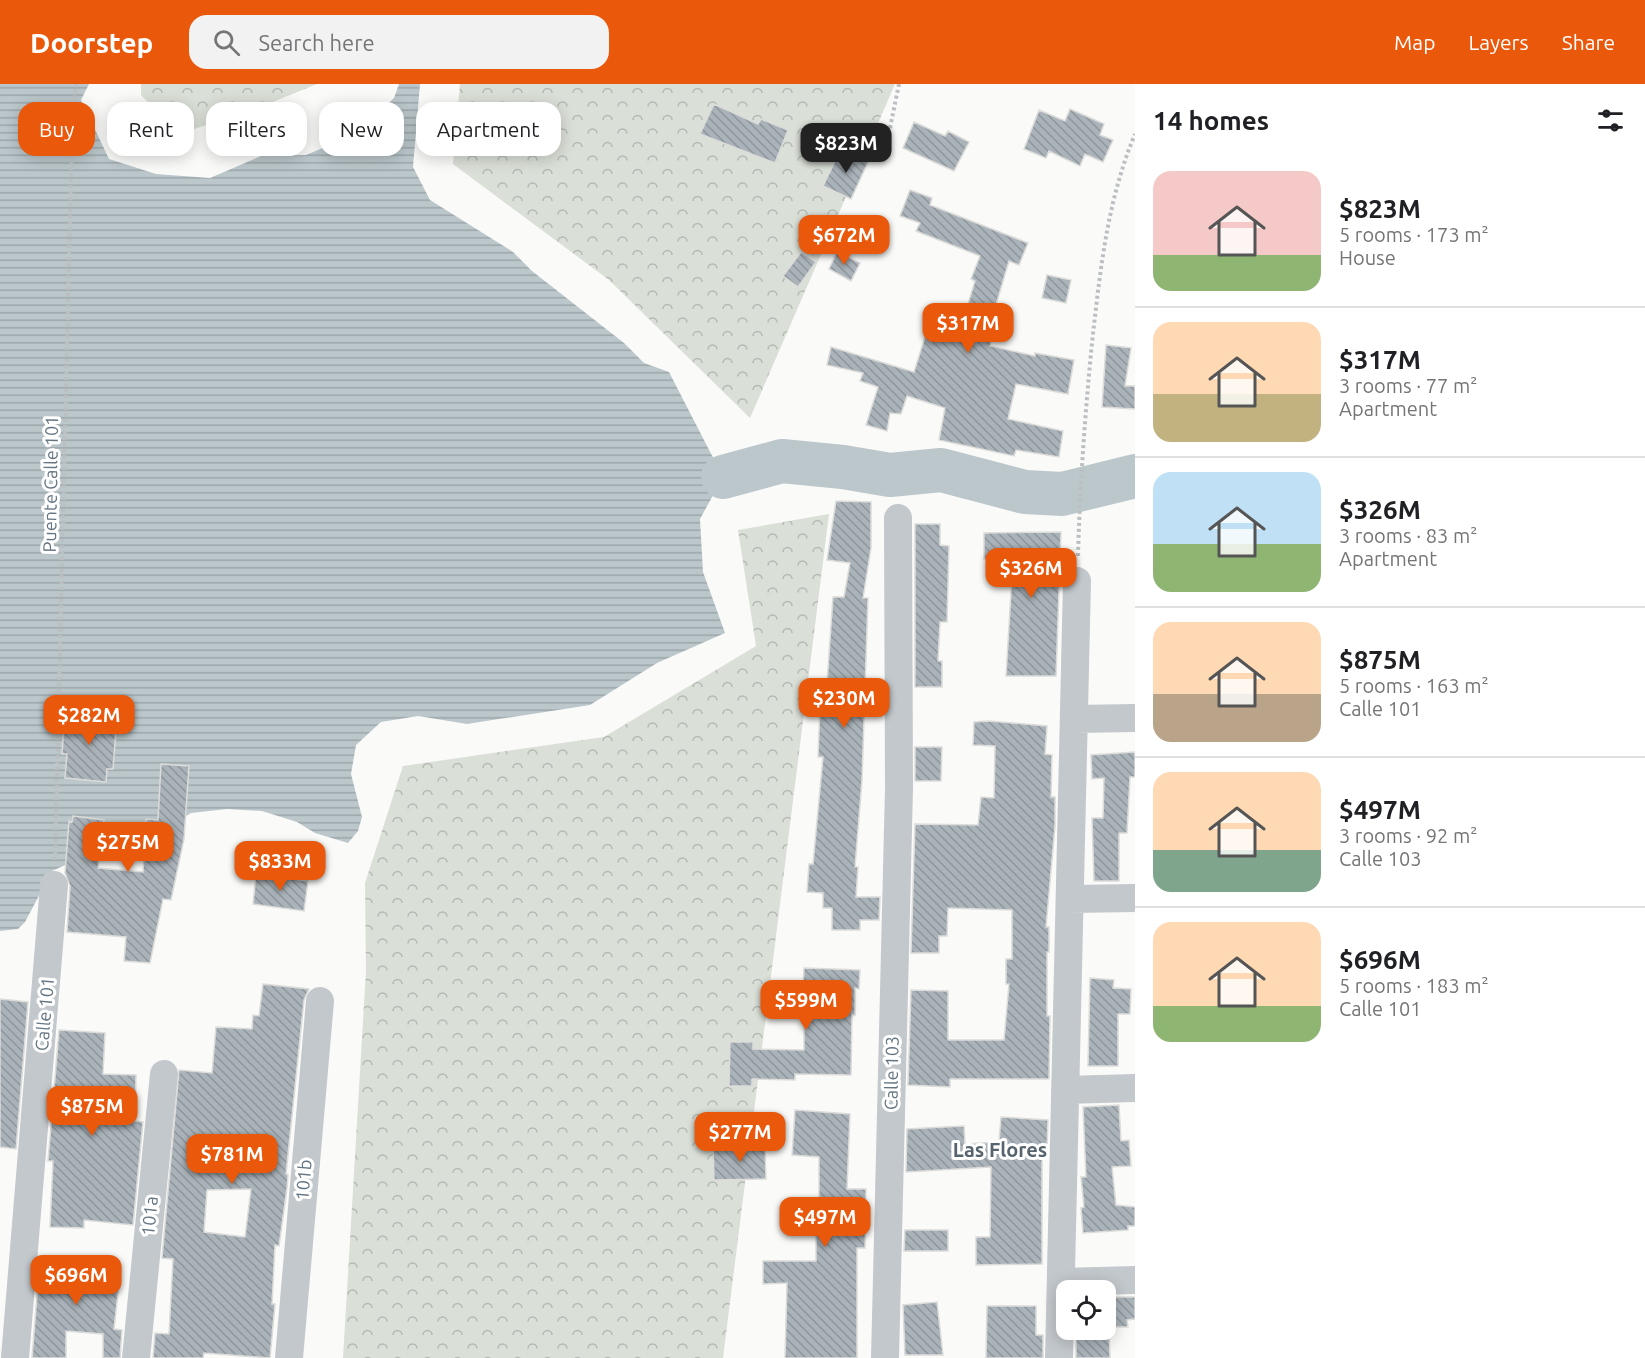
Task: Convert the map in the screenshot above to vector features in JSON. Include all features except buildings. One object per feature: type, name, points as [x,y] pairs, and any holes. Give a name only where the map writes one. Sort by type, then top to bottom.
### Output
[{"type":"street","name":"Calle 103","points":[[885,1358],[899,788],[898,518]]},
{"type":"street","points":[[1060,1280],[1077,581]]},
{"type":"street","points":[[1074,719],[1135,718]]},
{"type":"street","name":"Calle 101","points":[[15,1358],[54,885]]},
{"type":"street","points":[[1070,899],[1135,898]]},
{"type":"street","name":"101b","points":[[289,1358],[320,1001]]},
{"type":"street","name":"101a","points":[[136,1358],[164,1074]]},
{"type":"street","points":[[1065,1090],[1135,1088]]},
{"type":"street","points":[[1116,1281],[1135,1280]]},
{"type":"street","points":[[1059,1340],[1059,1358]]},
{"type":"path","name":"Puente Calle 101","points":[[54,885],[72,132],[76,84]]},
{"type":"path","points":[[890,128],[899,84]]},
{"type":"path","points":[[1077,581],[1080,460],[1100,264],[1120,171],[1135,134]]},
{"type":"green space","points":[[141,84],[317,84],[273,102],[206,102],[206,125],[194,129],[194,102],[148,102],[141,95]]},
{"type":"green space","points":[[460,84],[895,84],[750,418],[609,280],[453,164],[454,156],[561,156],[561,102],[458,102]]},
{"type":"green space","points":[[829,514],[723,1358],[343,1358],[366,971],[365,883],[403,766],[604,737],[756,646],[738,530]]},
{"type":"shaded area","points":[[0,84],[89,84],[82,102],[18,102],[18,156],[95,156],[95,130],[109,159],[156,174],[210,178],[261,156],[307,156],[319,150],[319,156],[404,156],[404,102],[390,102],[394,98],[399,84],[420,84],[418,102],[416,102],[413,167],[430,200],[513,252],[532,271],[624,343],[644,363],[669,372],[723,477],[700,519],[703,572],[725,633],[657,663],[590,705],[467,724],[418,716],[381,722],[356,745],[351,774],[362,817],[358,831],[348,843],[315,833],[297,822],[262,811],[227,809],[191,813],[108,858],[79,859],[52,871],[25,922],[18,929],[0,931]]},
{"type":"waterway","points":[[723,477],[782,461],[843,467],[890,475],[941,470],[1025,492],[1062,494],[1135,476]]},
{"type":"district","name":"Las Flores","points":[[1000,1150]]}]
